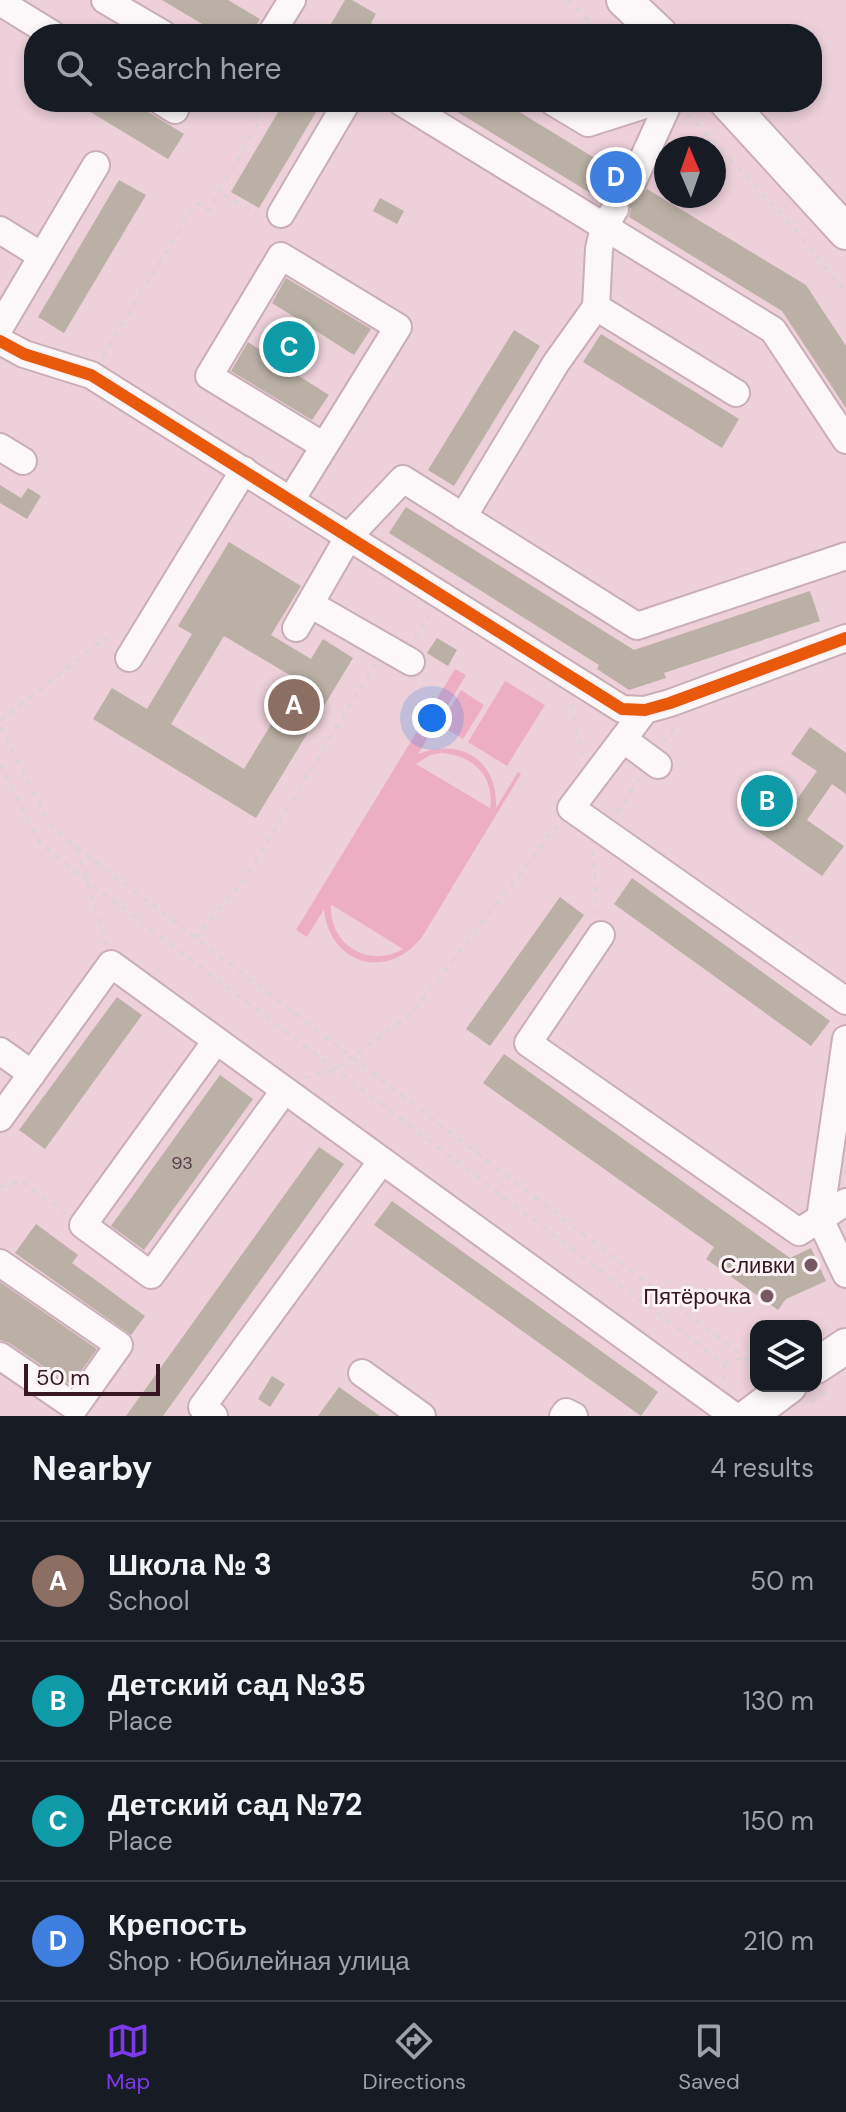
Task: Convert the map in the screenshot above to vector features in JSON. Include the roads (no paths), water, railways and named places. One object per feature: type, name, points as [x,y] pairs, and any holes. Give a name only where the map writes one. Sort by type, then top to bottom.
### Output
[{"type":"main road","points":[[624,0],[649,24]]},
{"type":"main road","points":[[736,112],[846,232]]},
{"type":"main road","points":[[749,1416],[797,1396]]},
{"type":"street","points":[[105,0],[146,24]]},
{"type":"street","points":[[277,24],[292,0]]},
{"type":"street","points":[[0,2],[36,24]]},
{"type":"street","points":[[281,214],[341,112]]},
{"type":"street","points":[[419,112],[610,218],[773,330],[846,440]]},
{"type":"street","points":[[570,112],[588,123],[623,112]]},
{"type":"street","points":[[633,181],[675,112]]},
{"type":"street","points":[[0,327],[96,165]]},
{"type":"street","points":[[463,517],[556,363],[596,307],[599,249],[610,218]]},
{"type":"street","points":[[0,230],[42,256]]},
{"type":"street","points":[[291,500],[398,327],[281,256],[209,376],[324,446]]},
{"type":"street","points":[[596,307],[736,393]]},
{"type":"street","points":[[0,341],[24,354],[91,375],[622,709],[645,710],[846,638]]},
{"type":"street","points":[[0,447],[23,461]]},
{"type":"street","points":[[135,649],[244,470]]},
{"type":"street","points":[[296,628],[349,536],[403,479],[637,626],[846,556]]},
{"type":"street","points":[[310,604],[399,655]]},
{"type":"street","points":[[645,710],[571,808],[846,1001]]},
{"type":"street","points":[[623,739],[658,765]]},
{"type":"street","points":[[601,935],[528,1043],[799,1232],[846,1202]]},
{"type":"street","points":[[0,1118],[111,964],[734,1416]]},
{"type":"street","points":[[846,1039],[820,1219],[846,1274]]},
{"type":"street","points":[[216,1041],[83,1225],[151,1275],[280,1088]]},
{"type":"street","points":[[0,1051],[32,1074]]},
{"type":"street","points":[[214,1416],[202,1407],[381,1162]]},
{"type":"street","points":[[0,1263],[119,1345],[74,1412],[0,1356]]},
{"type":"street","points":[[362,1373],[422,1416]]},
{"type":"street","points":[[563,1416],[566,1412],[574,1416]]},
{"type":"place","name":"Крепость","points":[[616,177]]},
{"type":"place","name":"Детский сад №72","points":[[289,347]]},
{"type":"place","name":"Школа № 3","points":[[294,705]]},
{"type":"place","name":"Детский сад №35","points":[[767,801]]},
{"type":"place","name":"Сливки","points":[[811,1265]]},
{"type":"place","name":"Пятёрочка","points":[[767,1296]]}]
